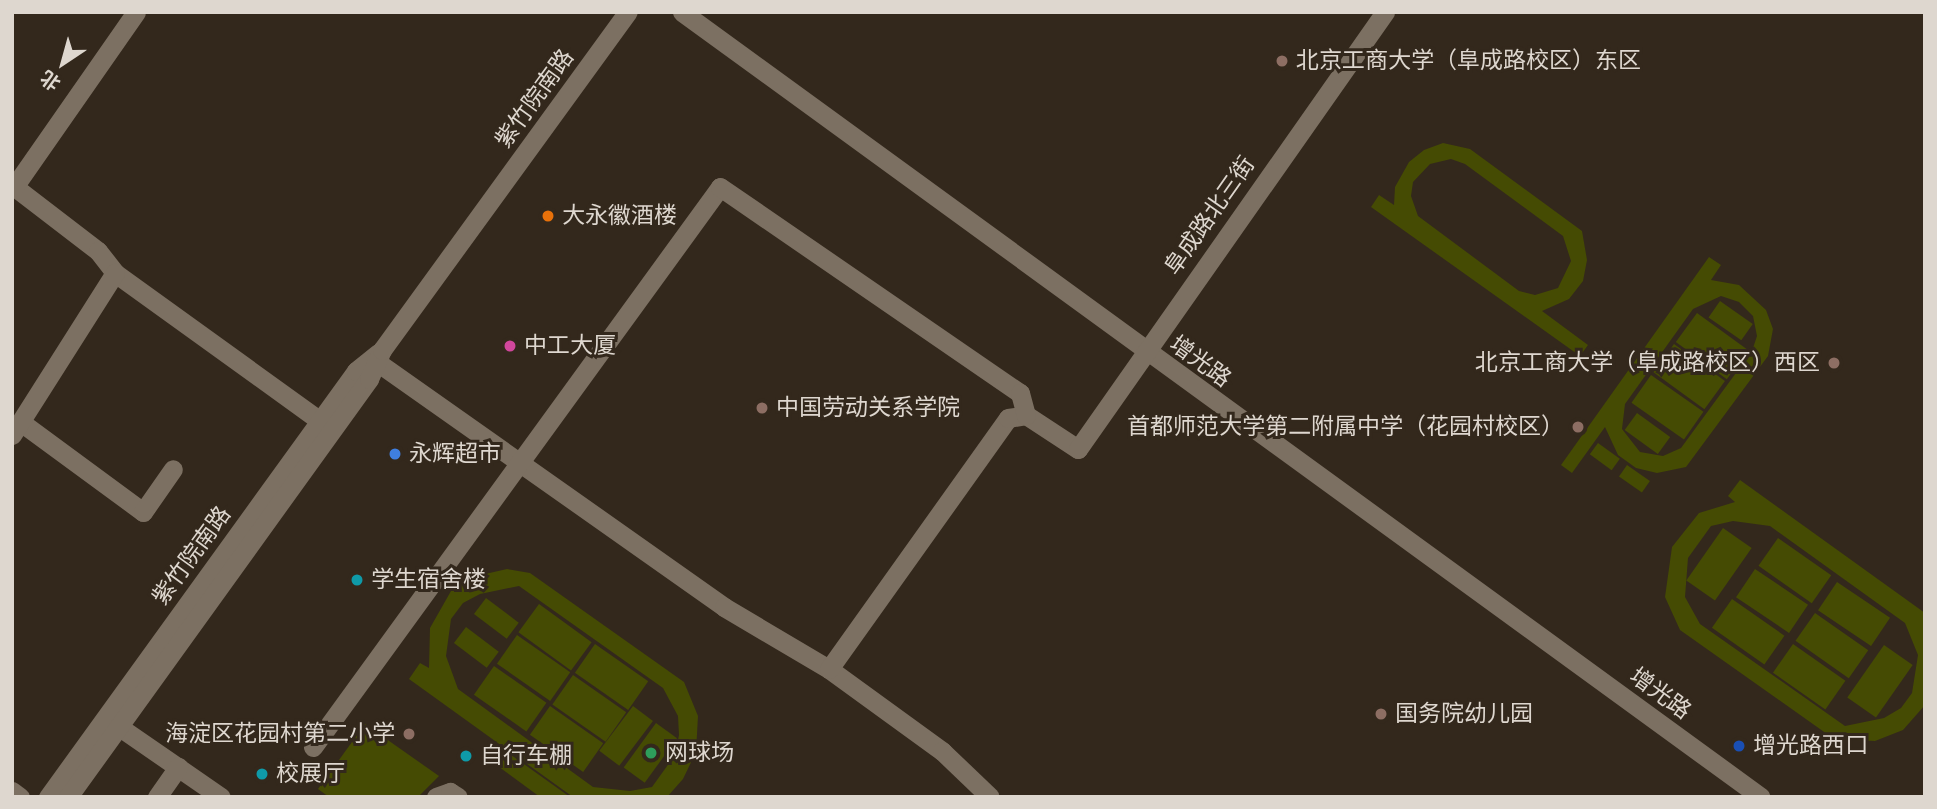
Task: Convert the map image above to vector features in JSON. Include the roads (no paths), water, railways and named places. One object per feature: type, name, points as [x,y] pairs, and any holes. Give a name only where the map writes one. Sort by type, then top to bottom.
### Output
[{"type":"street","points":[[136,12],[13,186],[97,251],[115,273],[320,421]]},
{"type":"street","name":"紫竹院南路","points":[[68,797],[369,379],[379,356],[628,12]]},
{"type":"street","name":"增光路","points":[[682,12],[1145,353],[1761,797]]},
{"type":"street","name":"阜成路北三街","points":[[1026,415],[1078,449],[1385,12]]},
{"type":"street","points":[[313,747],[720,187],[1020,393],[1026,415],[1009,418],[829,669]]},
{"type":"street","points":[[115,273],[18,419],[143,512],[173,469]]},
{"type":"street","points":[[379,356],[520,462],[724,607],[829,669],[942,751],[990,797]]},
{"type":"street","name":"紫竹院南路","points":[[48,797],[356,371],[379,356]]},
{"type":"street","points":[[118,726],[221,797]]},
{"type":"street","points":[[157,797],[178,767]]},
{"type":"street","points":[[12,791],[20,797]]},
{"type":"street","points":[[436,797],[450,792],[457,797]]},
{"type":"place","name":"北京工商大学（阜成路校区）东区","points":[[1282,61]]},
{"type":"place","name":"大永徽酒楼","points":[[548,216]]},
{"type":"place","name":"中工大厦","points":[[510,346]]},
{"type":"place","name":"北京工商大学（阜成路校区）西区","points":[[1834,363]]},
{"type":"place","name":"中国劳动关系学院","points":[[762,408]]},
{"type":"place","name":"首都师范大学第二附属中学（花园村校区）","points":[[1578,427]]},
{"type":"place","name":"永辉超市","points":[[395,454]]},
{"type":"place","name":"学生宿舍楼","points":[[357,580]]},
{"type":"place","name":"国务院幼儿园","points":[[1381,714]]},
{"type":"place","name":"海淀区花园村第二小学","points":[[409,734]]},
{"type":"place","name":"增光路西口","points":[[1739,746]]},
{"type":"place","name":"网球场","points":[[651,753]]},
{"type":"place","name":"自行车棚","points":[[466,756]]},
{"type":"place","name":"校展厅","points":[[262,774]]}]
